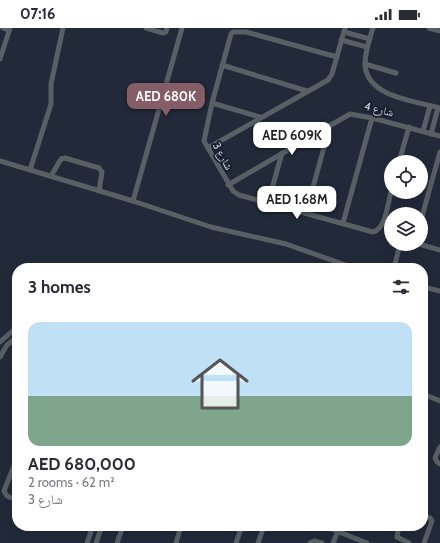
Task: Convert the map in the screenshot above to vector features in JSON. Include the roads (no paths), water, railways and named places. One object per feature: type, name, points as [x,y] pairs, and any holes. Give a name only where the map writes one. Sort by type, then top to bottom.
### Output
[{"type":"street","points":[[0,59],[10,29],[3,28]]},
{"type":"street","points":[[30,170],[51,104],[51,84],[63,28]]},
{"type":"street","points":[[146,28],[163,33],[166,32],[168,28]]},
{"type":"street","points":[[133,200],[182,28]]},
{"type":"street","points":[[373,28],[367,47],[365,64],[369,80],[383,92],[439,108],[431,134]]},
{"type":"street","points":[[428,28],[440,31]]},
{"type":"street","name":"شارع 3","points":[[228,185],[204,138],[231,34],[236,30],[246,32],[337,57]]},
{"type":"street","points":[[208,148],[260,117],[328,80],[332,74],[344,30],[370,39]]},
{"type":"street","points":[[341,40],[367,47]]},
{"type":"street","points":[[365,64],[396,73]]},
{"type":"street","points":[[222,66],[307,91]]},
{"type":"street","points":[[212,103],[260,117]]},
{"type":"street","points":[[423,132],[430,106]]},
{"type":"street","name":"شارع 4","points":[[228,185],[350,114],[372,118],[440,136]]},
{"type":"street","points":[[343,223],[372,118]]},
{"type":"street","points":[[306,213],[330,125]]},
{"type":"street","points":[[401,155],[408,127]]},
{"type":"street","points":[[425,207],[440,152]]},
{"type":"street","points":[[268,203],[282,153]]},
{"type":"street","points":[[51,176],[61,159],[65,158],[100,168],[102,172],[99,191]]},
{"type":"street","points":[[0,161],[133,200],[211,227],[286,244],[340,263]]},
{"type":"street","points":[[228,185],[239,195],[377,231],[384,220],[389,199]]},
{"type":"street","points":[[428,246],[440,250]]},
{"type":"street","points":[[395,263],[398,251]]},
{"type":"street","points":[[428,288],[440,291]]},
{"type":"street","points":[[0,342],[12,331]]},
{"type":"street","points":[[0,357],[7,345],[12,341]]},
{"type":"street","points":[[428,397],[440,401]]},
{"type":"street","points":[[440,447],[435,458],[440,464]]},
{"type":"street","points":[[12,471],[4,491],[7,496],[12,498]]},
{"type":"street","points":[[424,543],[432,521],[428,517]]},
{"type":"street","points":[[87,543],[91,531]]},
{"type":"street","points":[[96,543],[100,531]]},
{"type":"street","points":[[117,543],[122,531]]},
{"type":"street","points":[[176,543],[180,531]]},
{"type":"street","points":[[236,543],[240,531]]},
{"type":"street","points":[[258,543],[262,531]]},
{"type":"street","points":[[333,543],[338,531],[367,543]]},
{"type":"street","points":[[398,531],[397,537],[409,543]]},
{"type":"street","points":[[310,543],[314,541],[322,543]]}]
